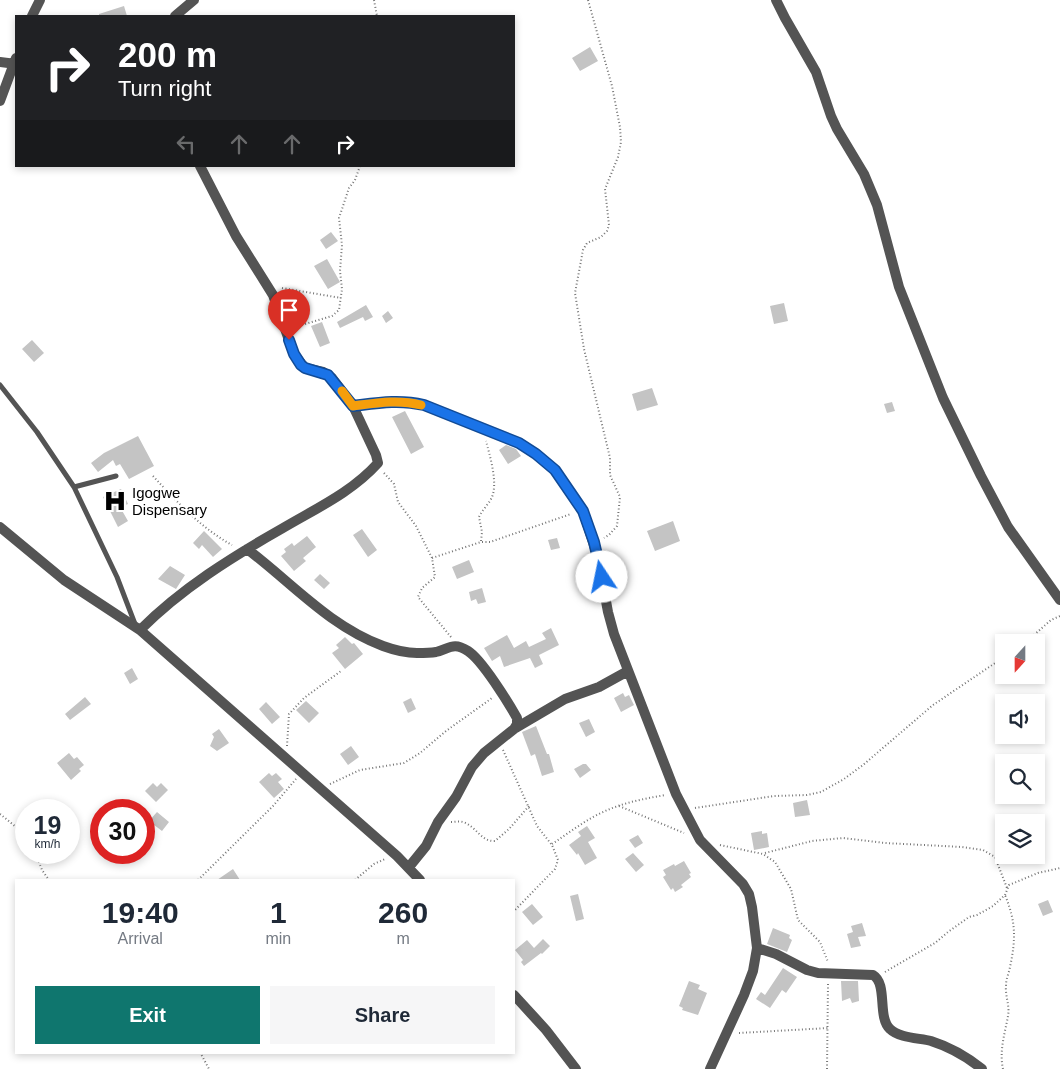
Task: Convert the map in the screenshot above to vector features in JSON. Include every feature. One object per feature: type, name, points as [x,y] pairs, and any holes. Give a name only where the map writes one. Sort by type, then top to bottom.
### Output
[{"type":"street","points":[[32,15],[40,0]]},
{"type":"street","points":[[176,15],[194,0]]},
{"type":"street","points":[[776,0],[816,72],[837,130],[864,174],[877,205],[899,287],[942,398],[1008,527],[1060,600]]},
{"type":"street","points":[[0,62],[15,62]]},
{"type":"street","points":[[0,101],[15,64]]},
{"type":"street","points":[[138,628],[190,586],[245,550],[345,493],[378,464],[374,450],[353,406],[328,375],[305,368],[294,354],[273,295],[236,236],[201,167]]},
{"type":"street","points":[[353,406],[391,401],[424,405],[519,443],[555,470],[583,511],[594,542],[614,634],[676,794],[700,840],[743,884],[749,894],[756,930],[757,948],[750,983],[710,1069]]},
{"type":"street","points":[[0,527],[64,580],[138,628],[284,755],[409,867],[419,879]]},
{"type":"street","points":[[245,550],[288,582],[325,614],[382,646],[414,654],[436,652],[453,646],[466,649],[474,656],[517,718],[517,724],[514,729]]},
{"type":"street","points":[[409,867],[426,846],[438,822],[456,798],[472,767],[484,754],[514,729],[566,699],[599,687],[628,672]]},
{"type":"street","points":[[757,948],[787,959],[818,974],[869,974],[876,977],[880,986],[885,1021],[889,1029],[896,1033],[930,1041],[958,1052],[982,1069]]},
{"type":"street","points":[[515,996],[546,1030],[576,1069]]},
{"type":"lane","points":[[0,385],[37,432],[74,487],[138,628]]},
{"type":"lane","points":[[74,487],[116,476]]},
{"type":"path","points":[[374,0],[377,15]]},
{"type":"path","points":[[588,0],[612,86],[621,142],[618,157],[605,189],[609,225],[607,231],[601,237],[587,243],[583,250],[575,292],[584,349],[610,458],[610,476],[620,497],[617,526],[609,535],[594,542]]},
{"type":"path","points":[[285,327],[297,327],[336,314],[340,307],[342,246],[339,218],[349,188],[355,180],[360,167]]},
{"type":"path","points":[[265,282],[277,288],[341,298]]},
{"type":"path","points":[[481,542],[482,532],[479,517],[493,496],[494,486],[494,472],[484,429]]},
{"type":"path","points":[[378,464],[394,484],[398,502],[416,526],[432,558],[435,577],[422,588],[418,597],[459,647]]},
{"type":"path","points":[[153,476],[184,509],[204,526],[218,537],[245,550]]},
{"type":"path","points":[[432,558],[481,542],[490,542],[583,511]]},
{"type":"path","points":[[1035,634],[1052,620],[1060,616]]},
{"type":"path","points":[[684,809],[756,798],[807,795],[821,792],[844,779],[863,765],[933,705],[995,663]]},
{"type":"path","points":[[284,755],[287,745],[289,714],[304,698],[341,671]]},
{"type":"path","points":[[321,789],[360,770],[404,763],[500,692]]},
{"type":"path","points":[[499,742],[537,826],[552,844],[558,860],[555,869],[515,910]]},
{"type":"path","points":[[199,879],[273,806],[302,772]]},
{"type":"path","points":[[552,844],[594,816],[640,799],[676,794]]},
{"type":"path","points":[[438,822],[461,821],[486,840],[495,841],[510,829],[529,806]]},
{"type":"path","points":[[619,806],[700,840]]},
{"type":"path","points":[[0,814],[15,826]]},
{"type":"path","points":[[763,854],[812,841],[843,838],[885,843],[962,847],[983,850],[995,858],[1007,888]]},
{"type":"path","points":[[718,844],[763,854],[775,862],[791,888],[798,920],[820,942],[825,952],[830,974],[827,1069]]},
{"type":"path","points":[[356,879],[374,864],[397,856]]},
{"type":"path","points":[[40,864],[48,879]]},
{"type":"path","points":[[1003,1069],[1003,1035],[1009,1008],[1006,985],[1014,939],[1012,913],[1005,896],[1007,888],[1009,885],[1038,873],[1060,868]]},
{"type":"path","points":[[876,977],[918,954],[962,921],[986,910],[1005,896]]},
{"type":"path","points":[[727,1034],[829,1028]]},
{"type":"path","points":[[201,1054],[209,1069]]},
{"type":"building","points":[[124,6],[127,15],[99,15]]},
{"type":"building","points":[[590,47],[598,61],[580,71],[572,58]]},
{"type":"building","points":[[331,232],[338,241],[326,249],[320,240]]},
{"type":"building","points":[[327,259],[340,282],[328,289],[314,266]]},
{"type":"building","points":[[784,303],[788,321],[774,324],[770,306]]},
{"type":"building","points":[[366,305],[373,317],[365,321],[363,317],[340,328],[337,322]]},
{"type":"building","points":[[388,311],[393,318],[386,323],[382,316]]},
{"type":"building","points":[[322,322],[330,343],[320,347],[311,326]]},
{"type":"building","points":[[32,340],[44,353],[34,362],[22,349]]},
{"type":"building","points":[[652,388],[658,405],[637,411],[632,394]]},
{"type":"building","points":[[892,402],[895,411],[887,413],[884,404]]},
{"type":"building","points":[[405,411],[424,447],[411,454],[392,417]]},
{"type":"building","points":[[138,436],[154,466],[129,479],[120,464],[116,466],[113,460],[98,472],[91,463],[104,453]]},
{"type":"building","points":[[506,445],[516,449],[521,456],[508,464],[499,450]]},
{"type":"building","name":"Igogwe Dispensary","points":[[121,489],[128,504],[120,507],[128,521],[118,527],[103,497]]},
{"type":"building","points":[[673,521],[680,541],[655,551],[647,531]]},
{"type":"building","points":[[362,529],[377,550],[368,557],[353,535]]},
{"type":"building","points":[[204,531],[222,549],[213,557],[202,545],[199,549],[193,543]]},
{"type":"building","points":[[307,536],[316,547],[303,558],[306,561],[294,571],[281,556],[286,552],[284,549],[292,543],[294,546]]},
{"type":"building","points":[[557,538],[560,548],[551,550],[548,540]]},
{"type":"building","points":[[469,560],[474,572],[457,579],[452,567]]},
{"type":"building","points":[[170,566],[185,575],[176,589],[158,579]]},
{"type":"building","points":[[320,574],[330,583],[324,589],[314,580]]},
{"type":"building","points":[[482,588],[486,602],[478,604],[476,599],[471,601],[469,592]]},
{"type":"building","points":[[551,628],[559,645],[539,655],[543,664],[535,668],[530,658],[504,667],[500,656],[492,661],[484,648],[507,635],[514,648],[526,641],[529,647],[546,639],[542,633]]},
{"type":"building","points":[[345,637],[352,644],[354,643],[363,654],[345,669],[332,653],[339,648],[336,645]]},
{"type":"building","points":[[132,668],[138,679],[130,684],[124,673]]},
{"type":"building","points":[[623,693],[625,697],[629,695],[634,705],[621,712],[614,698]]},
{"type":"building","points":[[85,697],[91,704],[70,720],[65,714]]},
{"type":"building","points":[[411,698],[416,709],[408,713],[403,702]]},
{"type":"building","points":[[306,701],[319,713],[309,723],[296,710]]},
{"type":"building","points":[[266,702],[280,717],[272,724],[259,709]]},
{"type":"building","points":[[589,719],[595,732],[586,737],[579,723]]},
{"type":"building","points":[[536,726],[547,754],[549,754],[554,772],[542,776],[535,754],[531,756],[522,732]]},
{"type":"building","points":[[219,729],[229,743],[217,751],[210,746],[214,737],[212,734]]},
{"type":"building","points":[[351,746],[359,757],[348,765],[340,754]]},
{"type":"building","points":[[69,753],[74,759],[77,757],[84,765],[79,769],[81,771],[71,780],[57,763]]},
{"type":"building","points":[[586,764],[591,770],[580,778],[574,769]]},
{"type":"building","points":[[269,773],[272,776],[276,773],[282,779],[278,782],[284,789],[274,798],[259,782]]},
{"type":"building","points":[[153,783],[157,787],[161,783],[168,790],[156,802],[145,791]]},
{"type":"building","points":[[807,800],[810,815],[795,817],[793,803]]},
{"type":"building","points":[[157,812],[169,822],[162,831],[155,826],[155,814]]},
{"type":"building","points":[[587,826],[595,838],[588,842],[597,858],[585,865],[578,853],[577,855],[569,845],[581,836],[578,832]]},
{"type":"building","points":[[762,831],[762,834],[767,833],[769,847],[754,850],[751,833]]},
{"type":"building","points":[[638,835],[643,843],[635,848],[629,840]]},
{"type":"building","points":[[633,853],[644,865],[636,872],[625,859]]},
{"type":"building","points":[[684,861],[691,873],[689,874],[691,877],[681,885],[683,887],[675,892],[673,888],[671,890],[663,877],[666,875],[663,870]]},
{"type":"building","points":[[233,869],[239,879],[218,879]]},
{"type":"building","points":[[578,894],[584,919],[576,921],[570,896]]},
{"type":"building","points":[[1048,900],[1053,912],[1043,916],[1038,904]]},
{"type":"building","points":[[532,904],[543,917],[533,925],[522,912]]},
{"type":"building","points":[[862,923],[866,936],[858,937],[861,946],[851,948],[847,934],[853,932],[851,926]]},
{"type":"building","points":[[773,928],[790,935],[789,938],[792,940],[787,952],[767,944]]},
{"type":"building","points":[[543,939],[550,946],[524,966],[521,962],[523,960],[515,950],[527,940],[534,948]]},
{"type":"building","points":[[783,968],[797,977],[786,993],[782,990],[770,1008],[756,999],[761,992],[765,995]]},
{"type":"building","points":[[689,981],[700,985],[698,989],[707,993],[698,1015],[682,1010],[683,1008],[679,1006]]},
{"type":"building","points":[[841,981],[858,981],[859,1001],[852,1003],[850,998],[842,1001]]},
{"type":"slow traffic","points":[[342,391],[353,406],[391,401],[421,405]]},
{"type":"place","name":"Igogwe Dispensary","points":[[115,501]]},
{"type":"route","points":[[289,340],[294,354],[301,365],[311,370],[323,372],[332,378],[353,406],[391,401],[424,405],[519,443],[536,454],[555,470],[563,480],[566,488],[576,498],[583,511],[594,542],[602,577]]}]
